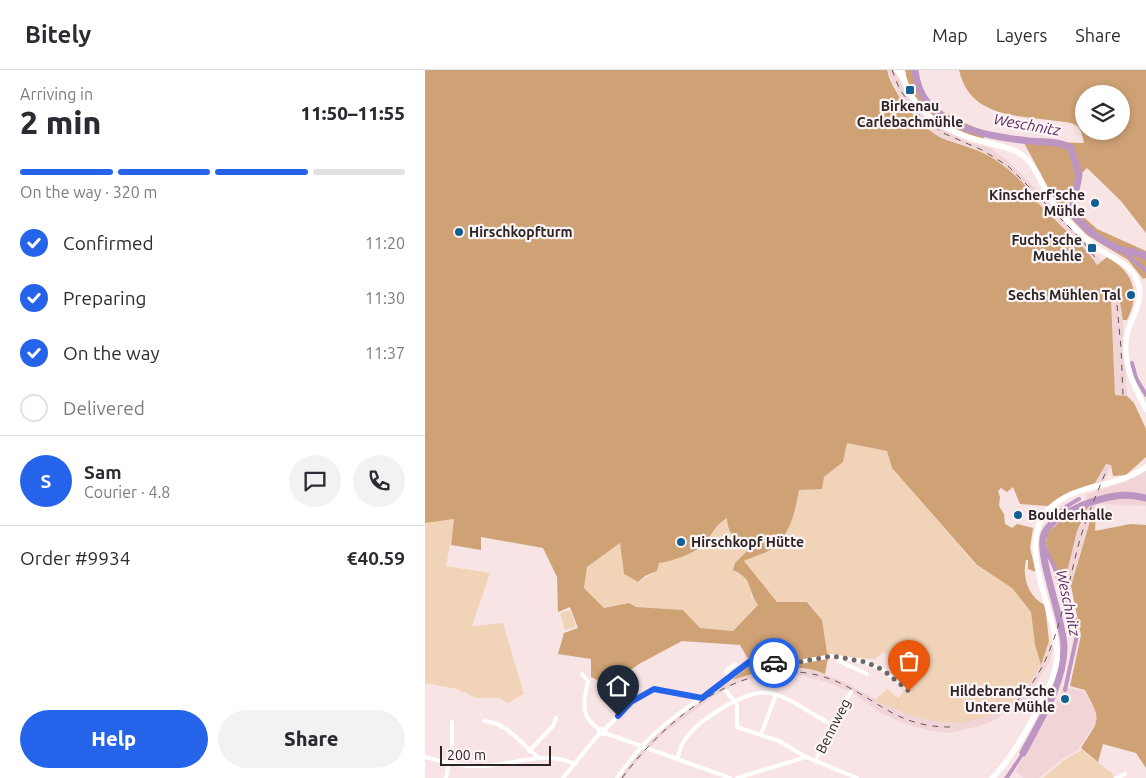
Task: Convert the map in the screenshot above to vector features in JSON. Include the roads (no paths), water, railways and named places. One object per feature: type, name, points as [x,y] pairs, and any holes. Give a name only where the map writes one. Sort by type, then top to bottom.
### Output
[{"type":"main road","points":[[901,70],[904,81],[920,106],[946,129],[1013,150],[1023,156],[1032,165],[1049,197],[1058,209],[1094,245],[1126,264],[1133,272],[1139,285],[1139,295],[1128,331],[1127,359],[1133,382],[1146,409]]},
{"type":"main road","points":[[992,778],[1005,766],[1055,670],[1056,645],[1035,556],[1035,540],[1039,524],[1049,510],[1062,499],[1125,479],[1146,467]]},
{"type":"street","points":[[896,70],[904,81]]},
{"type":"street","points":[[617,778],[641,747],[660,728],[730,678],[749,662],[799,662],[832,656],[866,662],[883,670],[909,691]]},
{"type":"street","points":[[838,658],[839,661],[867,674]]},
{"type":"street","points":[[730,678],[726,671],[735,664]]},
{"type":"street","points":[[583,674],[588,680],[583,708],[586,718],[599,731],[605,731],[641,747],[730,778]]},
{"type":"street","points":[[605,731],[631,702],[654,689],[702,698]]},
{"type":"street","points":[[726,691],[737,705],[737,727],[761,734],[787,745],[806,757],[857,778]]},
{"type":"street","points":[[677,760],[683,744],[691,732],[734,701],[754,694],[763,692],[776,695],[831,724]]},
{"type":"street","name":"Bennweg","points":[[816,760],[831,724],[851,692]]},
{"type":"street","points":[[761,734],[776,695]]},
{"type":"street","points":[[529,751],[553,726],[556,718]]},
{"type":"street","points":[[446,778],[452,722]]},
{"type":"street","points":[[484,722],[494,722],[502,725],[539,758]]},
{"type":"street","points":[[563,778],[599,731]]},
{"type":"street","points":[[425,757],[449,764],[485,766],[539,758],[575,764]]},
{"type":"street","points":[[737,778],[806,757]]},
{"type":"street","points":[[1117,778],[1125,774]]},
{"type":"waterway","name":"Weschnitz","points":[[915,70],[919,89],[929,104],[941,116],[957,125],[993,136],[1056,143],[1071,148],[1079,175],[1072,212],[1076,218],[1106,242],[1119,249],[1146,257]]},
{"type":"waterway","points":[[1122,250],[1146,271]]},
{"type":"waterway","points":[[1132,363],[1136,378],[1146,395]]},
{"type":"waterway","name":"Weschnitz","points":[[1023,753],[1050,702],[1063,661],[1063,635],[1044,556],[1044,534],[1050,525],[1061,517],[1091,502],[1122,495],[1146,498]]},
{"type":"waterway","points":[[1047,529],[1060,511],[1079,499]]},
{"type":"waterway","points":[[1044,546],[1057,573],[1077,625],[1077,635],[1065,690]]},
{"type":"railway","points":[[892,70],[900,90],[918,114],[943,133],[982,150],[1008,166],[1082,240],[1097,260]]},
{"type":"railway","points":[[1117,305],[1123,395]]},
{"type":"railway","points":[[1017,701],[1031,685],[1051,645],[1059,624],[1081,536],[1107,469]]},
{"type":"railway","points":[[622,778],[665,730],[691,709],[719,691],[748,679],[779,672],[810,674],[842,684],[905,719],[933,726],[950,727]]},
{"type":"place","name":"Birkenau Carlebachmühle","points":[[910,90]]},
{"type":"place","name":"Kinscherf'sche Mühle","points":[[1095,203]]},
{"type":"place","name":"Hirschkopfturm","points":[[459,232]]},
{"type":"place","name":"Fuchs'sche Muehle","points":[[1092,248]]},
{"type":"place","name":"Sechs Mühlen Tal","points":[[1131,295]]},
{"type":"place","name":"Boulderhalle","points":[[1018,515]]},
{"type":"place","name":"Hirschkopf Hütte","points":[[681,542]]},
{"type":"place","name":"Hildebrand’sche Untere Mühle","points":[[1065,699]]}]
